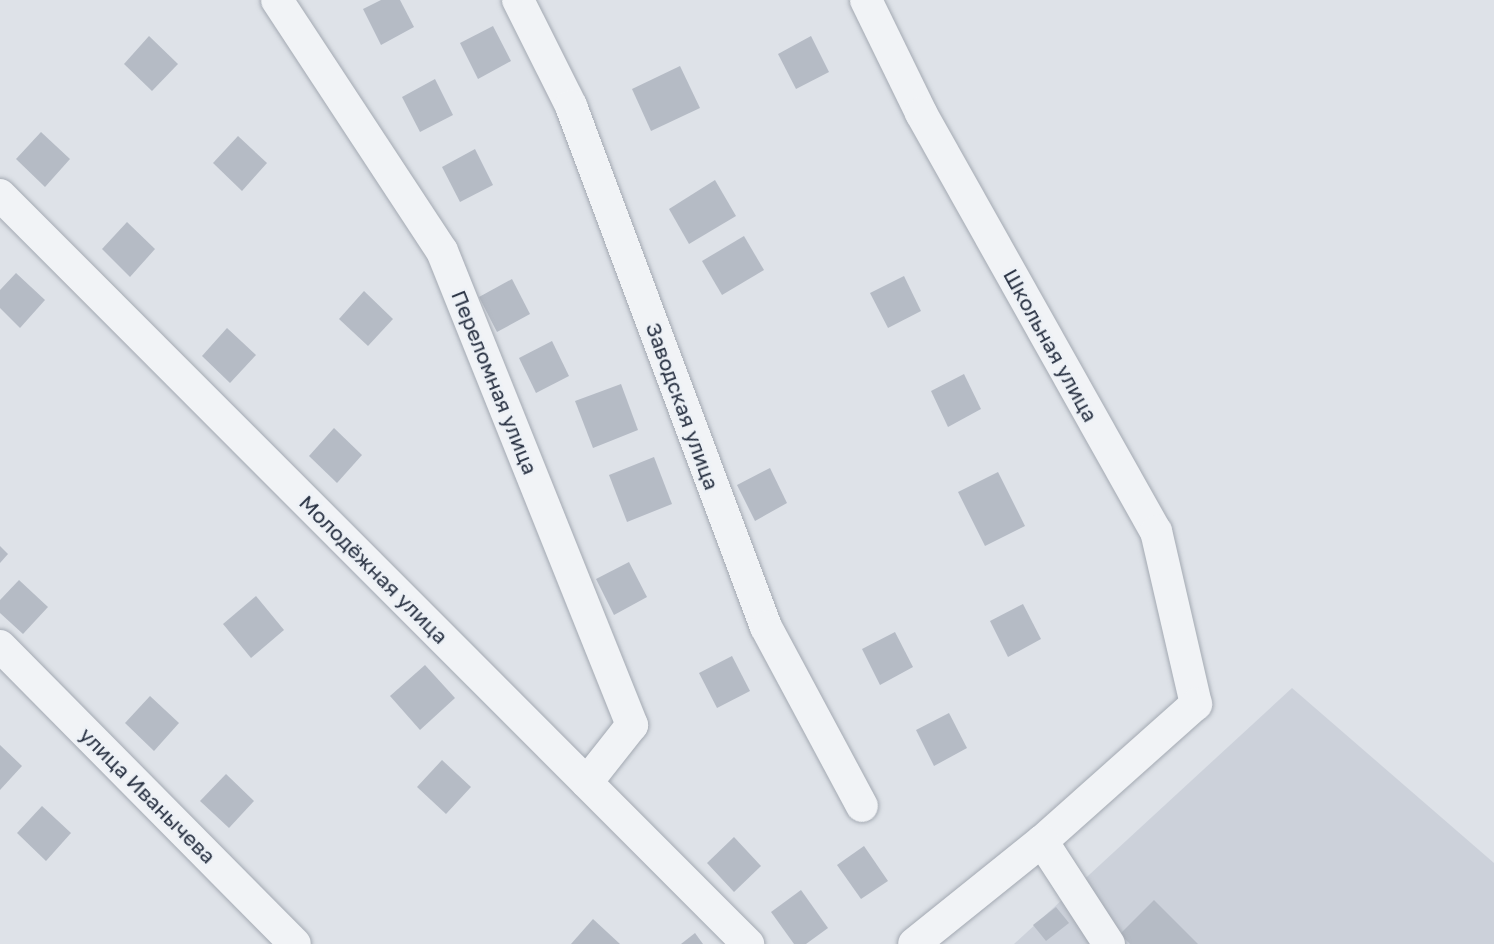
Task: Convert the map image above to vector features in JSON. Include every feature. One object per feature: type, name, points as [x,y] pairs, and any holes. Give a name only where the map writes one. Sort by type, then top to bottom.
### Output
[{"type":"street","name":"Переломная улица","points":[[277,0],[442,251],[632,725],[587,782]]},
{"type":"street","name":"Заводская улица","points":[[519,0],[571,106],[766,627],[862,806]]},
{"type":"street","name":"Школьная улица","points":[[866,0],[921,113],[1156,531],[1196,705],[1042,841]]},
{"type":"street","name":"Молодёжная улица","points":[[0,195],[748,944]]},
{"type":"street","name":"улица Иванычева","points":[[0,646],[295,944]]},
{"type":"street","points":[[914,944],[1042,841],[1110,944]]},
{"type":"shaded area","points":[[1292,688],[1494,863],[1494,944],[1014,944]]},
{"type":"building","points":[[381,0],[400,0],[414,27],[381,45],[363,9]]},
{"type":"building","points":[[493,26],[511,61],[478,79],[460,43]]},
{"type":"building","points":[[149,36],[178,64],[152,91],[124,64]]},
{"type":"building","points":[[811,36],[829,72],[796,89],[778,54]]},
{"type":"building","points":[[680,66],[700,108],[651,131],[632,89]]},
{"type":"building","points":[[435,79],[453,115],[420,132],[402,97]]},
{"type":"building","points":[[41,132],[70,159],[45,187],[16,159]]},
{"type":"building","points":[[238,136],[267,163],[242,191],[213,163]]},
{"type":"building","points":[[475,149],[493,185],[460,202],[442,167]]},
{"type":"building","points":[[715,180],[736,216],[689,244],[669,209]]},
{"type":"building","points":[[127,222],[155,249],[130,277],[102,249]]},
{"type":"building","points":[[744,236],[764,270],[722,295],[702,261]]},
{"type":"building","points":[[16,273],[45,300],[20,328],[0,308],[0,290]]},
{"type":"building","points":[[904,276],[921,311],[888,328],[870,293]]},
{"type":"building","points":[[512,279],[530,314],[497,332],[479,297]]},
{"type":"building","points":[[364,291],[393,319],[368,346],[339,319]]},
{"type":"building","points":[[227,328],[256,355],[230,383],[202,356]]},
{"type":"building","points":[[552,341],[569,376],[536,393],[519,358]]},
{"type":"building","points":[[964,374],[981,409],[948,427],[931,391]]},
{"type":"building","points":[[621,384],[638,430],[593,448],[575,401]]},
{"type":"building","points":[[334,428],[362,455],[337,483],[309,456]]},
{"type":"building","points":[[654,457],[672,504],[627,522],[609,475]]},
{"type":"building","points":[[770,468],[787,503],[755,521],[737,485]]},
{"type":"building","points":[[998,472],[1025,526],[985,546],[958,492]]},
{"type":"building","points":[[0,546],[8,554],[0,563]]},
{"type":"building","points":[[629,562],[647,597],[614,615],[596,579]]},
{"type":"building","points":[[19,580],[48,607],[23,634],[0,613],[0,600]]},
{"type":"building","points":[[256,596],[284,630],[251,658],[223,624]]},
{"type":"building","points":[[1023,604],[1041,639],[1008,657],[990,621]]},
{"type":"building","points":[[895,632],[913,667],[880,685],[862,649]]},
{"type":"building","points":[[732,656],[750,691],[717,708],[699,673]]},
{"type":"building","points":[[425,665],[455,698],[420,730],[390,696]]},
{"type":"building","points":[[150,696],[179,723],[154,751],[125,723]]},
{"type":"building","points":[[949,713],[967,748],[934,766],[916,730]]},
{"type":"building","points":[[0,745],[22,766],[0,790]]},
{"type":"building","points":[[442,760],[471,787],[446,814],[417,787]]},
{"type":"building","points":[[226,774],[254,801],[229,828],[200,801]]},
{"type":"building","points":[[42,806],[71,833],[46,861],[17,833]]},
{"type":"building","points":[[734,837],[761,866],[734,892],[707,863]]},
{"type":"building","points":[[864,846],[888,881],[861,899],[837,865]]},
{"type":"building","points":[[801,890],[828,928],[806,944],[794,944],[771,912]]},
{"type":"building","points":[[1154,900],[1198,944],[1130,944],[1120,934]]},
{"type":"building","points":[[1056,907],[1069,923],[1046,941],[1033,925]]},
{"type":"building","points":[[593,919],[620,944],[571,944]]},
{"type":"building","points":[[695,933],[703,944],[681,944]]}]
